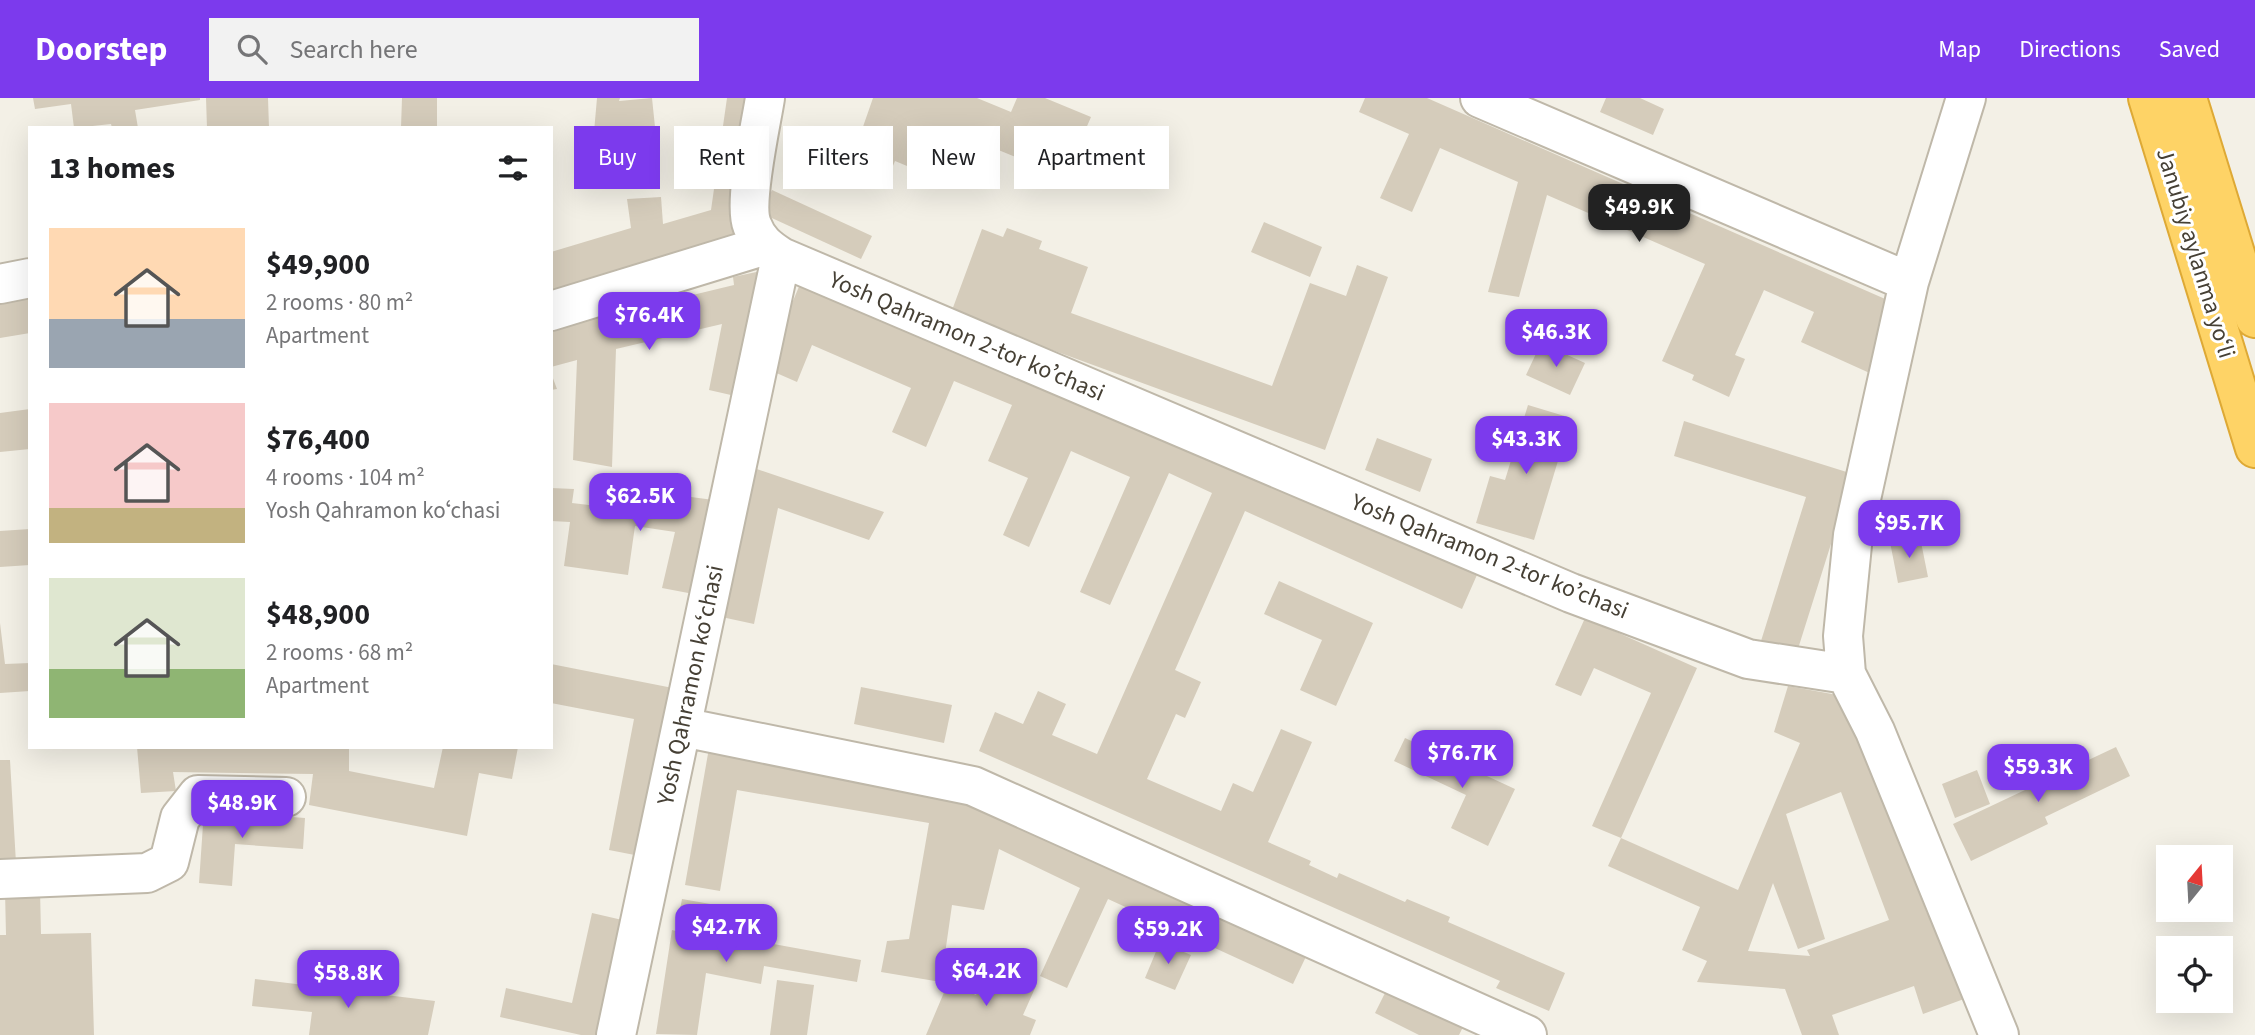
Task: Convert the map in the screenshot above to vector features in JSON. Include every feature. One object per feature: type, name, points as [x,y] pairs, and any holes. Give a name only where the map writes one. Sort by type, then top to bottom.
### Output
[{"type":"highway","name":"Janubiy aylanma yoʻli","points":[[2148,98],[2255,448]]},
{"type":"highway","name":"Janubiy aylanma yoʻli","points":[[2187,98],[2255,318]]},
{"type":"street","points":[[553,310],[772,251],[750,222],[752,181],[765,98]]},
{"type":"street","points":[[1480,98],[1909,282]]},
{"type":"street","points":[[1966,98],[1909,282],[1853,535],[1843,636],[1846,674],[1875,731],[1999,1035]]},
{"type":"street","name":"Yosh Qahramon 2-tor koʼchasi","points":[[772,251],[1571,593],[1748,659],[1846,674]]},
{"type":"street","name":"Yosh Qahramon koʻchasi","points":[[616,1035],[682,727],[772,251]]},
{"type":"street","points":[[0,284],[28,278]]},
{"type":"street","points":[[682,727],[973,786],[1527,1035]]},
{"type":"street","points":[[0,879],[147,873],[169,862],[180,818],[198,795],[285,797]]},
{"type":"building","points":[[33,98],[200,98],[135,110],[138,126],[74,126],[71,104],[35,109]]},
{"type":"building","points":[[206,98],[268,98],[269,126],[207,126]]},
{"type":"building","points":[[402,98],[437,98],[437,126],[401,126]]},
{"type":"building","points":[[597,98],[620,98],[619,101],[652,98],[655,126],[595,126]]},
{"type":"building","points":[[727,98],[758,98],[753,126],[723,126]]},
{"type":"building","points":[[873,98],[977,98],[1011,112],[1017,98],[1045,98],[1091,117],[1087,126],[1014,126],[1014,156],[1000,151],[1000,126],[907,126],[907,166],[895,161],[893,166],[893,126],[863,126]]},
{"type":"building","points":[[1365,98],[1427,98],[1892,302],[1874,375],[1801,342],[1814,312],[1764,290],[1735,355],[1745,359],[1729,397],[1692,380],[1694,375],[1662,361],[1705,264],[1547,195],[1519,297],[1488,292],[1518,182],[1440,148],[1412,212],[1380,198],[1409,134],[1359,112]]},
{"type":"building","points":[[1606,98],[1640,98],[1664,109],[1653,135],[1600,112]]},
{"type":"building","points":[[714,189],[742,189],[732,244],[553,295],[553,251],[631,228],[627,199],[661,197],[663,224],[711,210]]},
{"type":"building","points":[[772,190],[872,236],[861,259],[761,213]]},
{"type":"building","points":[[1264,222],[1322,247],[1310,277],[1251,252]]},
{"type":"building","points":[[1007,228],[1042,241],[1039,249],[1088,267],[1071,313],[1272,386],[1310,283],[1346,296],[1357,265],[1388,277],[1325,450],[951,313],[982,229],[1003,237]]},
{"type":"building","points":[[761,271],[744,398],[709,390],[722,324],[616,349],[612,467],[573,460],[577,360],[553,366],[553,321],[611,305],[614,314],[734,285],[733,277]]},
{"type":"building","points":[[803,277],[1480,568],[1462,609],[1245,511],[1175,670],[1201,682],[1185,718],[1176,714],[1147,779],[1221,811],[1233,783],[1253,792],[1281,729],[1312,742],[1268,842],[1311,861],[1309,865],[1337,878],[1339,873],[1405,902],[1407,899],[1450,917],[1448,922],[1565,973],[1549,1011],[1496,988],[1500,981],[979,751],[995,712],[1023,724],[1038,691],[1066,704],[1052,735],[1097,754],[1212,493],[1169,473],[1110,605],[1080,592],[1130,477],[1071,451],[1029,547],[1003,535],[1028,478],[988,461],[1012,405],[954,381],[926,447],[892,432],[911,388],[812,345],[797,382],[765,368]]},
{"type":"building","points":[[28,289],[28,333],[0,338],[0,293]]},
{"type":"building","points":[[1541,343],[1585,363],[1570,395],[1526,375]]},
{"type":"building","points":[[1528,405],[1571,418],[1534,540],[1476,523],[1490,476],[1505,480]]},
{"type":"building","points":[[28,409],[28,449],[0,452],[0,413]]},
{"type":"building","points":[[1684,421],[1853,474],[1797,652],[1761,641],[1806,497],[1674,456]]},
{"type":"building","points":[[1377,438],[1432,459],[1420,492],[1365,470]]},
{"type":"building","points":[[748,466],[884,512],[869,540],[778,508],[754,624],[717,616]]},
{"type":"building","points":[[609,486],[721,501],[704,596],[662,588],[675,532],[635,526],[628,575],[564,566],[570,522],[553,521],[553,488],[574,489],[572,503],[606,507]]},
{"type":"building","points":[[28,529],[28,565],[0,567],[0,531]]},
{"type":"building","points":[[1920,537],[1928,577],[1898,583],[1890,542]]},
{"type":"building","points":[[1279,581],[1373,623],[1336,706],[1300,690],[1322,640],[1264,614]]},
{"type":"building","points":[[1585,618],[1697,668],[1621,838],[1592,826],[1651,693],[1594,668],[1581,696],[1555,685]]},
{"type":"building","points":[[0,623],[5,664],[28,663],[28,691],[0,693]]},
{"type":"building","points":[[553,664],[683,690],[650,858],[609,850],[634,719],[553,703]]},
{"type":"building","points":[[1788,686],[1843,696],[1927,913],[1932,911],[1964,999],[1923,1014],[1914,986],[1832,1015],[1839,1035],[1802,1035],[1785,989],[1697,982],[1707,961],[1682,950],[1700,907],[1608,866],[1621,838],[1738,890],[1800,743],[1774,732]],"holes":[[[1841,792],[1889,920],[1807,950],[1810,956],[1748,951],[1773,883],[1798,949],[1825,939],[1786,814]]]},
{"type":"building","points":[[861,687],[952,705],[944,743],[854,724]]},
{"type":"building","points":[[1405,738],[1515,789],[1488,846],[1451,828],[1466,795],[1394,761]]},
{"type":"building","points":[[2116,747],[2130,776],[2045,817],[2048,824],[1971,861],[1953,824]]},
{"type":"building","points":[[709,748],[971,793],[1311,946],[1293,984],[1108,899],[1067,988],[1040,976],[1080,888],[999,849],[984,910],[952,905],[941,982],[881,972],[887,941],[909,939],[929,823],[737,790],[720,891],[685,885]]},
{"type":"building","points":[[137,749],[349,749],[349,771],[434,788],[443,749],[518,749],[512,779],[479,773],[467,836],[309,805],[313,774],[173,772],[176,791],[141,793]]},
{"type":"building","points":[[0,760],[10,760],[16,863],[0,864]]},
{"type":"building","points":[[1977,770],[1990,804],[1955,818],[1942,784]]},
{"type":"building","points":[[204,810],[305,818],[303,849],[235,844],[232,886],[199,883]]},
{"type":"building","points":[[40,890],[41,934],[91,933],[94,1035],[0,1035],[0,935],[6,935],[5,891]]},
{"type":"building","points":[[682,899],[733,908],[727,940],[767,948],[768,943],[861,960],[857,982],[764,966],[761,984],[706,973],[697,1035],[656,1034],[672,930],[676,931]]},
{"type":"building","points":[[592,913],[631,922],[606,1035],[581,1035],[500,1017],[506,988],[572,1003]]},
{"type":"building","points":[[1160,942],[1191,955],[1175,990],[1145,978]]},
{"type":"building","points":[[989,966],[1036,986],[1023,1015],[1036,1020],[1030,1035],[926,1035],[948,983],[976,995]]},
{"type":"building","points":[[255,979],[435,1001],[428,1035],[309,1035],[312,1012],[252,1006]]},
{"type":"building","points":[[777,980],[814,985],[807,1035],[770,1035]]},
{"type":"building","points":[[1388,987],[1464,1025],[1459,1035],[1419,1035],[1375,1013]]}]
